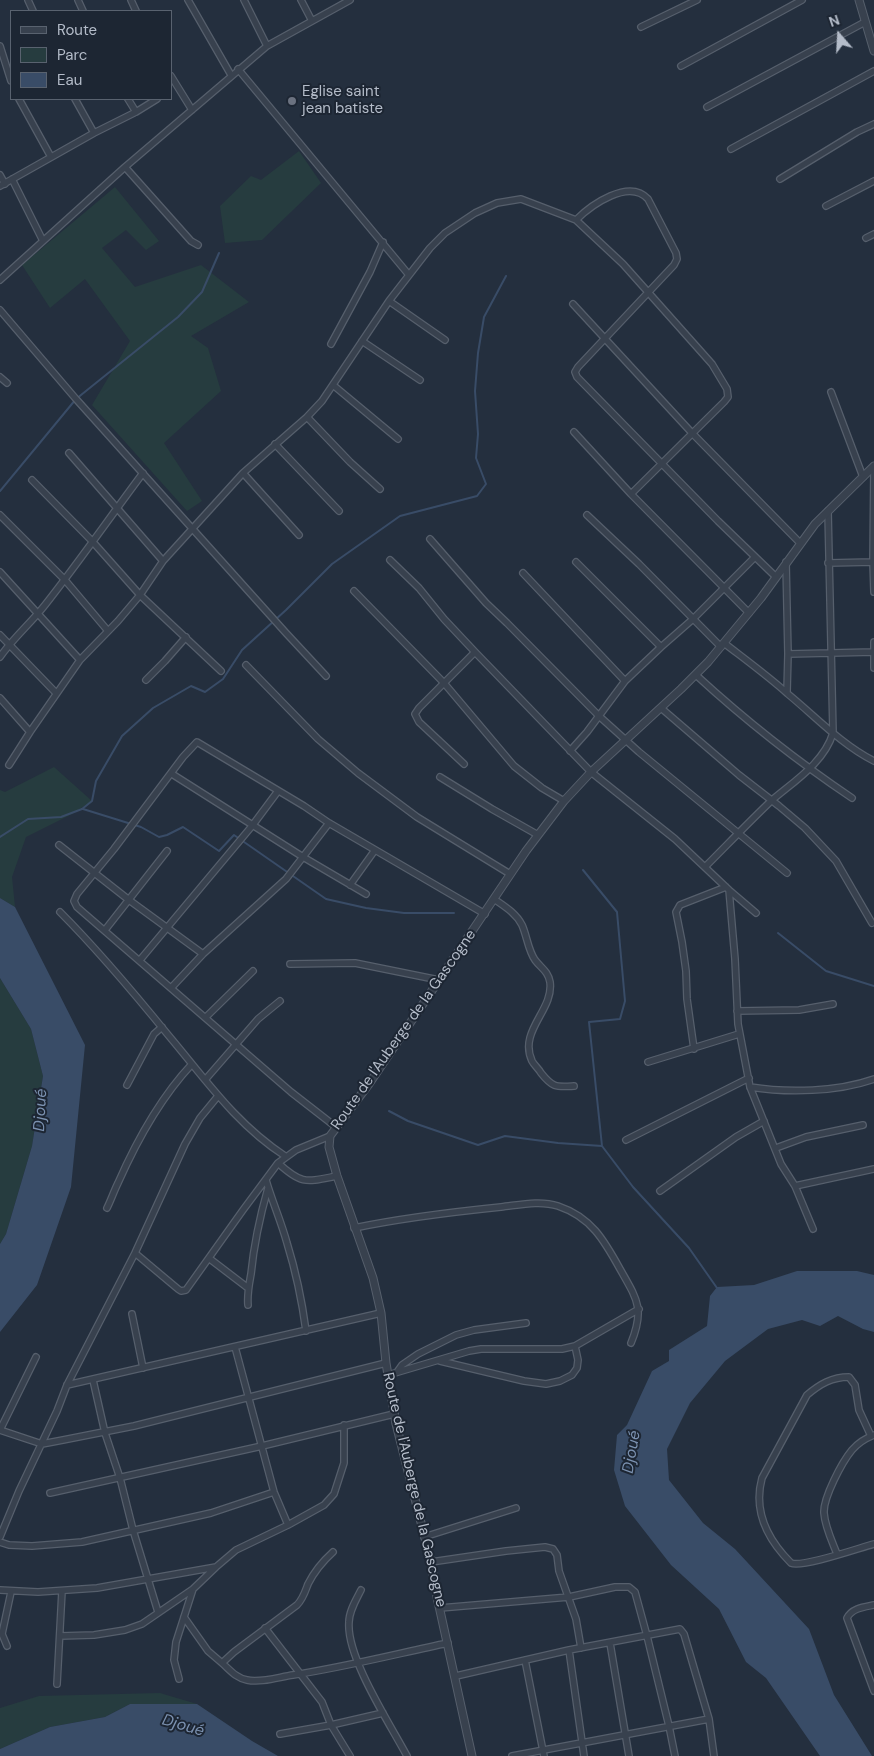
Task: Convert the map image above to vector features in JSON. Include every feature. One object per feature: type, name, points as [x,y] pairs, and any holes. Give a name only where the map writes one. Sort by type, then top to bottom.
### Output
[{"type":"street","points":[[188,0],[231,75]]},
{"type":"street","points":[[244,0],[267,46]]},
{"type":"street","points":[[301,0],[312,20]]},
{"type":"street","points":[[1,277],[238,69],[267,46],[350,0]]},
{"type":"street","points":[[641,27],[697,0]]},
{"type":"street","points":[[681,66],[802,0]]},
{"type":"street","points":[[859,0],[874,51]]},
{"type":"street","points":[[707,107],[865,22]]},
{"type":"street","points":[[1,49],[10,78]]},
{"type":"street","points":[[238,69],[409,274]]},
{"type":"street","points":[[731,149],[874,71]]},
{"type":"street","points":[[174,88],[192,110]]},
{"type":"street","points":[[20,100],[51,157]]},
{"type":"street","points":[[76,100],[94,133]]},
{"type":"street","points":[[129,100],[136,112]]},
{"type":"street","points":[[0,175],[3,185],[155,100]]},
{"type":"street","points":[[780,179],[857,132],[874,124]]},
{"type":"street","points":[[125,167],[191,241],[198,245]]},
{"type":"street","points":[[12,179],[43,241]]},
{"type":"street","points":[[826,206],[874,181]]},
{"type":"street","points":[[576,220],[588,209],[605,198],[629,192],[644,195],[678,259],[575,372],[661,464],[775,576]]},
{"type":"street","points":[[9,765],[80,660],[140,595],[163,561],[243,473],[307,417],[333,384],[389,301],[430,248],[445,233],[475,213],[497,203],[521,199],[576,220],[623,264],[712,364],[727,389],[728,396],[724,402],[631,494]]},
{"type":"street","points":[[866,238],[874,234]]},
{"type":"street","points":[[331,344],[370,272],[382,242]]},
{"type":"street","points":[[389,301],[445,340]]},
{"type":"street","points":[[574,304],[692,433],[800,543]]},
{"type":"street","points":[[0,310],[76,399],[326,676]]},
{"type":"street","points":[[362,341],[420,380]]},
{"type":"street","points":[[0,377],[7,384]]},
{"type":"street","points":[[333,384],[398,439]]},
{"type":"street","points":[[831,392],[863,478]]},
{"type":"street","points":[[307,417],[350,462],[380,488]]},
{"type":"street","points":[[574,432],[631,494],[749,613]]},
{"type":"street","points":[[275,444],[339,511]]},
{"type":"street","points":[[69,453],[163,561]]},
{"type":"street","points":[[874,466],[874,592]]},
{"type":"street","name":"Route de l'Auberge de la Gascogne","points":[[472,1756],[431,1562],[394,1414],[386,1364],[382,1313],[373,1278],[337,1176],[329,1147],[330,1136],[369,1084],[485,914],[510,874],[564,801],[591,772],[696,675],[749,613],[815,524],[874,466]]},
{"type":"street","points":[[0,657],[9,644],[38,614],[65,580],[143,473]]},
{"type":"street","points":[[243,473],[299,535]]},
{"type":"street","points":[[32,480],[92,541],[140,595],[220,670]]},
{"type":"street","points":[[705,867],[772,801],[808,769],[830,743],[833,733],[828,511]]},
{"type":"street","points":[[0,515],[65,580],[108,631]]},
{"type":"street","points":[[587,515],[723,645],[787,692],[833,733],[858,752],[874,761]]},
{"type":"street","points":[[430,539],[486,603],[599,716],[625,740],[787,873]]},
{"type":"street","points":[[570,751],[587,732],[625,681],[694,619],[756,557]]},
{"type":"street","points":[[390,560],[419,588],[444,619],[591,772],[675,839],[756,913]]},
{"type":"street","points":[[576,562],[661,647]]},
{"type":"street","points":[[786,562],[787,692]]},
{"type":"street","points":[[828,563],[873,562]]},
{"type":"street","points":[[0,572],[80,660]]},
{"type":"street","points":[[523,573],[625,681]]},
{"type":"street","points":[[354,591],[444,683],[514,766],[542,788],[564,801]]},
{"type":"street","points":[[0,635],[56,693]]},
{"type":"street","points":[[146,680],[165,662],[186,637]]},
{"type":"street","points":[[874,642],[874,668]]},
{"type":"street","points":[[464,764],[419,722],[415,714],[475,652]]},
{"type":"street","points":[[788,654],[874,652]]},
{"type":"street","points":[[246,665],[330,750],[365,779],[417,817],[510,874]]},
{"type":"street","points":[[696,675],[739,714],[808,769],[852,798]]},
{"type":"street","points":[[0,698],[30,732]]},
{"type":"street","points":[[661,708],[738,775],[805,828],[836,861],[872,922]]},
{"type":"street","points":[[336,1127],[292,1092],[77,906],[74,900],[172,774],[183,757],[197,742],[329,823],[485,914]]},
{"type":"street","points":[[172,774],[252,826],[366,894]]},
{"type":"street","points":[[440,777],[538,835]]},
{"type":"street","points":[[140,960],[252,826],[278,791]]},
{"type":"street","points":[[172,988],[203,954],[286,879],[329,823]]},
{"type":"street","points":[[59,845],[129,900],[203,954]]},
{"type":"street","points":[[350,884],[375,850]]},
{"type":"street","points":[[105,930],[168,851]]},
{"type":"street","points":[[728,888],[739,1034],[750,1078],[750,1087],[776,1148],[780,1164],[795,1186],[813,1229]]},
{"type":"street","points":[[694,1049],[686,999],[686,971],[676,912],[680,905],[728,888]]},
{"type":"street","points":[[494,899],[509,910],[521,923],[532,954],[547,974],[550,982],[550,992],[545,1006],[533,1026],[530,1037],[529,1046],[532,1061],[552,1085],[558,1087],[574,1086]]},
{"type":"street","points":[[60,912],[88,940],[218,1096],[254,1134],[286,1156]]},
{"type":"street","points":[[290,964],[355,963],[439,980]]},
{"type":"street","points":[[206,1017],[252,971]]},
{"type":"street","points":[[205,1080],[258,1019],[280,1001]]},
{"type":"street","points":[[737,1011],[799,1010],[833,1004]]},
{"type":"street","points":[[127,1085],[154,1034],[162,1027]]},
{"type":"street","points":[[648,1062],[739,1034]]},
{"type":"street","points":[[107,1208],[151,1116],[178,1079],[192,1064]]},
{"type":"street","points":[[626,1140],[750,1078]]},
{"type":"street","points":[[750,1087],[772,1090],[811,1090],[844,1086],[874,1079]]},
{"type":"street","points":[[0,1537],[58,1411],[67,1385],[135,1253],[186,1144],[200,1118],[218,1096]]},
{"type":"street","points":[[660,1191],[736,1137],[764,1121]]},
{"type":"street","points":[[776,1148],[806,1137],[863,1125]]},
{"type":"street","points":[[135,1253],[181,1291],[186,1290],[278,1163],[296,1150],[330,1136]]},
{"type":"street","points":[[278,1163],[298,1180],[310,1182],[337,1176]]},
{"type":"street","points":[[795,1186],[874,1169]]},
{"type":"street","points":[[266,1180],[296,1273],[302,1298],[306,1331]]},
{"type":"street","points":[[248,1305],[248,1288],[259,1218],[268,1188]]},
{"type":"street","points":[[354,1228],[383,1222],[546,1202],[558,1206],[573,1213],[594,1228],[605,1242],[630,1287],[639,1309],[637,1327],[631,1343]]},
{"type":"street","points":[[210,1258],[248,1288]]},
{"type":"street","points":[[388,1375],[469,1351],[562,1349],[575,1346],[639,1309]]},
{"type":"street","points":[[67,1385],[382,1313]]},
{"type":"street","points":[[132,1314],[143,1368]]},
{"type":"street","points":[[397,1372],[402,1365],[418,1354],[456,1335],[474,1330],[526,1323]]},
{"type":"street","points":[[438,1360],[524,1381],[546,1384],[560,1381],[572,1375],[577,1368],[578,1360],[575,1346]]},
{"type":"street","points":[[235,1347],[274,1492],[288,1525]]},
{"type":"street","points":[[36,1357],[0,1430],[42,1444],[105,1433],[386,1364]]},
{"type":"street","points":[[837,1554],[824,1513],[825,1500],[851,1451],[860,1442],[872,1435],[859,1410],[855,1385],[849,1377],[837,1377],[818,1385],[807,1395],[761,1484],[758,1503],[773,1543],[791,1562],[801,1564],[874,1544]]},
{"type":"street","points":[[93,1380],[105,1433],[120,1478],[133,1530],[158,1612]]},
{"type":"street","points":[[50,1493],[262,1446],[394,1414]]},
{"type":"street","points":[[60,1636],[94,1635],[125,1630],[142,1624],[194,1588],[236,1550],[324,1505],[334,1494],[344,1463],[344,1425]]},
{"type":"street","points":[[0,1542],[20,1546],[63,1544],[210,1513],[274,1492]]},
{"type":"street","points":[[424,1536],[516,1508]]},
{"type":"street","points":[[431,1562],[506,1551],[552,1549],[556,1555],[576,1619],[581,1648]]},
{"type":"street","points":[[222,1663],[300,1602],[319,1567],[333,1552]]},
{"type":"street","points":[[0,1590],[11,1592],[62,1591],[97,1588],[216,1567]]},
{"type":"street","points":[[440,1608],[569,1597],[615,1587],[629,1587],[635,1592],[647,1636],[669,1726],[674,1756]]},
{"type":"street","points":[[179,1679],[174,1660],[176,1642],[194,1588]]},
{"type":"street","points":[[361,1590],[350,1613],[348,1623],[350,1639],[357,1663],[407,1756]]},
{"type":"street","points":[[57,1684],[62,1591]]},
{"type":"street","points":[[7,1646],[2,1634],[11,1592]]},
{"type":"street","points":[[874,1605],[854,1610],[847,1618],[874,1691]]},
{"type":"street","points":[[184,1617],[208,1651],[233,1674],[249,1681],[301,1674],[448,1643]]},
{"type":"street","points":[[265,1628],[322,1702],[331,1725],[350,1756]]},
{"type":"street","points":[[456,1676],[569,1650],[680,1629],[684,1634],[709,1719],[714,1756]]},
{"type":"street","points":[[610,1643],[630,1756]]},
{"type":"street","points":[[569,1650],[584,1756]]},
{"type":"street","points":[[525,1660],[544,1753]]},
{"type":"street","points":[[280,1734],[383,1713]]},
{"type":"street","points":[[512,1756],[544,1753],[625,1734],[709,1719]]},
{"type":"green space","points":[[299,151],[321,183],[262,240],[225,243],[220,206],[251,176],[261,180]]},
{"type":"green space","points":[[115,187],[159,241],[146,250],[126,230],[102,248],[135,287],[201,265],[249,302],[191,336],[208,348],[221,391],[164,443],[202,501],[187,511],[92,405],[130,341],[85,279],[50,308],[22,265]]},
{"type":"green space","points":[[54,767],[92,801],[72,814],[26,837],[12,877],[15,907],[0,898],[0,790],[5,792]]},
{"type":"green space","points":[[0,978],[31,1029],[43,1076],[32,1146],[6,1234],[0,1244]]},
{"type":"green space","points":[[160,1693],[197,1704],[130,1704],[105,1717],[50,1727],[0,1749],[0,1708],[39,1696]]},
{"type":"water","name":"Djoué","points":[[0,898],[15,907],[85,1045],[71,1187],[37,1285],[0,1332],[0,1244],[6,1234],[32,1146],[43,1076],[31,1029],[0,978]]},
{"type":"water","name":"Djoué","points":[[797,1271],[857,1271],[874,1275],[874,1332],[863,1329],[838,1316],[820,1326],[802,1320],[768,1329],[725,1361],[690,1403],[667,1449],[669,1480],[703,1523],[735,1549],[809,1629],[834,1695],[872,1756],[820,1756],[766,1678],[746,1662],[719,1609],[671,1565],[625,1506],[614,1470],[617,1435],[627,1425],[652,1371],[669,1361],[669,1350],[707,1326],[710,1296],[717,1287],[754,1285]]},
{"type":"water","name":"Djoué","points":[[130,1704],[197,1704],[278,1756],[0,1756],[0,1749],[50,1727],[105,1717]]},
{"type":"waterway","points":[[0,491],[76,399],[178,317],[202,292],[219,253]]},
{"type":"waterway","points":[[0,837],[28,819],[61,817],[82,809],[92,801],[96,781],[122,736],[153,708],[191,686],[205,692],[223,679],[242,650],[332,564],[400,516],[477,496],[486,484],[476,458],[478,434],[475,391],[478,353],[484,317],[506,276]]},
{"type":"waterway","points":[[83,809],[141,827],[159,837],[183,827],[219,851],[234,835],[326,899],[366,908],[404,913],[454,913]]},
{"type":"waterway","points":[[583,870],[617,912],[625,1001],[620,1019],[589,1022],[602,1146],[633,1187],[689,1248],[717,1288]]},
{"type":"waterway","points":[[778,933],[826,971],[874,986]]},
{"type":"waterway","points":[[389,1111],[408,1121],[478,1145],[505,1136],[558,1143],[602,1146]]},
{"type":"place","name":"Eglise saint jean batiste","points":[[292,101]]}]
